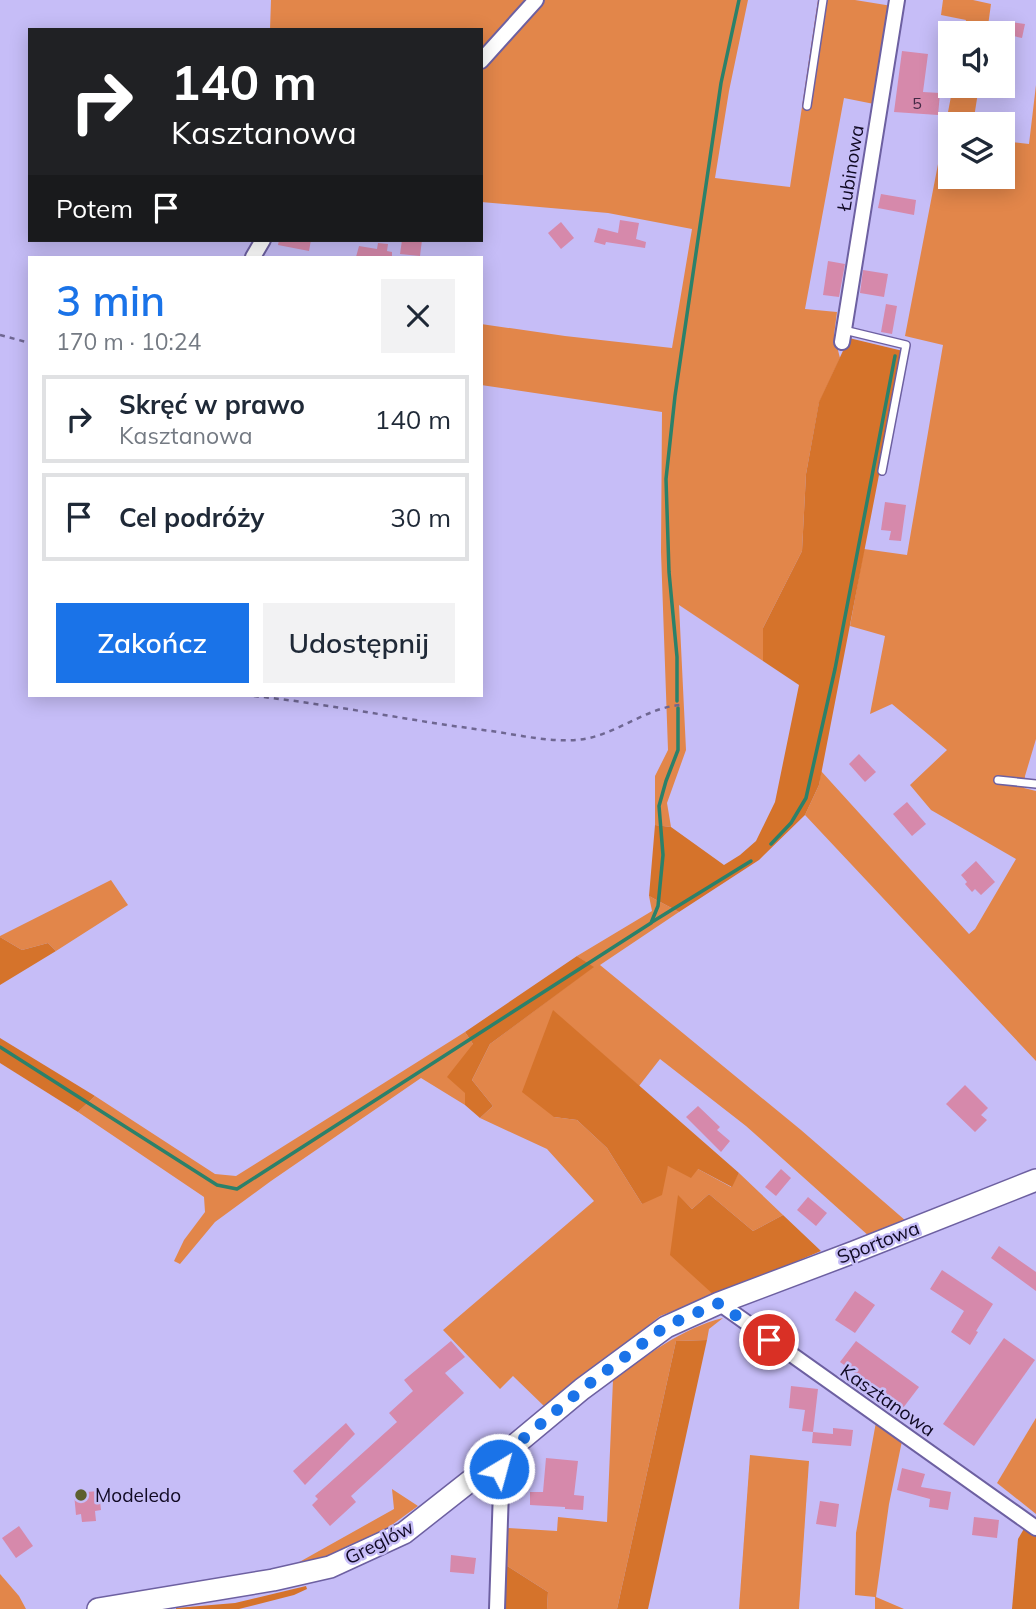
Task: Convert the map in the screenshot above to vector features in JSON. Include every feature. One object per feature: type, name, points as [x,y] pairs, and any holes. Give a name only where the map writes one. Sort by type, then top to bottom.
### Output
[{"type":"street","points":[[483,59],[536,0]]},
{"type":"street","name":"Łubinowa","points":[[843,336],[897,0]]},
{"type":"street","name":"Sportowa","points":[[719,1303],[1036,1180]]},
{"type":"street","name":"Greglów","points":[[98,1609],[273,1580],[330,1567],[404,1533],[498,1460],[582,1389],[666,1326],[719,1303]]},
{"type":"street","name":"Kasztanowa","points":[[719,1303],[1036,1528]]},
{"type":"street","points":[[497,1609],[500,1490],[498,1460]]},
{"type":"lane","points":[[807,106],[823,0]]},
{"type":"lane","points":[[843,336],[906,345],[882,471]]},
{"type":"lane","points":[[998,780],[1036,784]]},
{"type":"path","points":[[0,335],[28,342]]},
{"type":"path","points":[[264,697],[559,740],[583,739],[664,707],[681,705]]},
{"type":"shaded area","points":[[271,0],[527,0],[483,51],[483,28],[270,28]]},
{"type":"shaded area","points":[[543,0],[748,0],[715,178],[790,187],[818,0],[855,0],[892,6],[874,104],[844,98],[805,309],[837,312],[834,335],[840,358],[819,403],[806,474],[802,551],[763,628],[763,661],[679,605],[686,750],[667,803],[671,827],[655,825],[655,776],[668,750],[661,552],[662,412],[483,385],[483,324],[672,348],[692,229],[608,213],[483,202],[483,65]]},
{"type":"shaded area","points":[[943,0],[973,0],[991,4],[989,21],[966,21],[941,15]]},
{"type":"shaded area","points":[[1036,85],[1036,739],[1024,788],[1036,791],[1036,1061],[805,815],[819,785],[821,771],[969,934],[975,929],[1016,859],[931,810],[910,785],[947,750],[892,704],[870,714],[885,636],[850,626],[864,549],[907,555],[943,345],[905,336],[938,164],[938,189],[1015,189],[1015,142],[1029,144]]},
{"type":"shaded area","points":[[951,98],[977,98],[975,112],[948,112]]},
{"type":"shaded area","points":[[849,338],[903,351],[819,785],[805,815],[759,860],[679,912],[649,896],[655,825],[671,827],[724,865],[756,841],[775,802],[799,685],[763,661],[763,628],[802,551],[806,474],[819,402]]},
{"type":"shaded area","points":[[111,880],[128,905],[56,951],[48,943],[22,950],[0,937],[0,936]]},
{"type":"shaded area","points":[[649,896],[679,912],[600,965],[801,1130],[906,1221],[870,1237],[746,1126],[660,1059],[639,1086],[553,1011],[554,1117],[577,1120],[607,1148],[642,1204],[668,1166],[698,1169],[731,1187],[739,1173],[783,1215],[753,1231],[709,1194],[692,1209],[678,1196],[715,1296],[660,1316],[546,1408],[513,1376],[500,1389],[443,1330],[594,1201],[547,1149],[480,1118],[493,1106],[472,1080],[490,1044],[593,967],[577,956],[652,911]]},
{"type":"shaded area","points":[[0,937],[22,950],[48,943],[56,951],[0,985]]},
{"type":"shaded area","points":[[577,956],[594,967],[490,1044],[472,1080],[493,1106],[480,1118],[465,1105],[465,1093],[447,1077],[473,1044],[465,1032]]},
{"type":"shaded area","points":[[553,1010],[739,1173],[732,1187],[698,1169],[691,1178],[668,1166],[662,1195],[642,1204],[607,1148],[577,1120],[554,1117],[522,1092]]},
{"type":"shaded area","points":[[465,1032],[473,1044],[465,1105],[421,1078],[215,1222],[180,1264],[174,1261],[184,1240],[205,1212],[204,1197],[78,1112],[95,1096],[215,1174],[236,1176]]},
{"type":"shaded area","points":[[0,1038],[95,1096],[78,1112],[0,1063]]},
{"type":"shaded area","points":[[709,1194],[753,1231],[783,1215],[821,1251],[715,1296],[670,1255],[678,1195],[692,1209]]},
{"type":"shaded area","points":[[723,1318],[709,1329],[707,1340],[676,1341],[617,1609],[547,1609],[548,1592],[504,1564],[507,1528],[557,1531],[558,1517],[607,1522],[613,1380],[651,1352],[679,1336]]},
{"type":"shaded area","points":[[707,1340],[648,1609],[617,1609],[676,1341]]},
{"type":"shaded area","points":[[1036,1418],[1036,1514],[997,1483]]},
{"type":"shaded area","points":[[876,1422],[902,1441],[889,1504],[876,1597],[904,1609],[875,1609],[875,1597],[855,1595],[856,1533]]},
{"type":"shaded area","points":[[750,1455],[809,1461],[799,1609],[739,1609]]},
{"type":"shaded area","points":[[392,1489],[418,1506],[378,1535],[324,1561],[294,1565],[394,1509]]},
{"type":"shaded area","points":[[1025,1527],[1036,1534],[1036,1609],[1012,1609],[1018,1539]]},
{"type":"shaded area","points":[[504,1564],[548,1592],[547,1609],[503,1609]]},
{"type":"shaded area","points":[[0,1574],[19,1596],[26,1609],[0,1609]]},
{"type":"shaded area","points":[[306,1586],[307,1589],[294,1595],[239,1609],[176,1609],[235,1603]]},
{"type":"building","points":[[1015,23],[1025,24],[1022,38],[1015,36]]},
{"type":"building","points":[[902,51],[928,54],[923,92],[938,93],[938,115],[894,112]]},
{"type":"building","points":[[881,194],[916,200],[914,215],[878,208]]},
{"type":"building","points":[[620,220],[639,223],[636,239],[646,242],[645,248],[594,242],[598,228],[618,233]]},
{"type":"building","points":[[561,222],[574,238],[561,249],[548,233]]},
{"type":"building","points":[[279,242],[311,242],[309,251],[278,245]]},
{"type":"building","points":[[402,242],[422,242],[420,256],[400,254]]},
{"type":"building","points":[[378,243],[388,244],[387,251],[392,252],[392,256],[356,256],[359,246],[377,249]]},
{"type":"building","points":[[828,261],[845,264],[839,297],[823,295]]},
{"type":"building","points":[[863,270],[888,274],[884,297],[860,293]]},
{"type":"building","points":[[886,304],[897,306],[892,334],[881,332]]},
{"type":"building","points":[[885,502],[906,505],[901,541],[889,540],[891,531],[881,530]]},
{"type":"building","points":[[859,754],[876,772],[865,782],[849,764]]},
{"type":"building","points":[[907,802],[926,824],[912,836],[893,814]]},
{"type":"building","points":[[976,861],[995,882],[981,895],[975,889],[972,892],[961,875]]},
{"type":"building","points":[[965,1085],[988,1108],[981,1115],[987,1120],[975,1132],[946,1104]]},
{"type":"building","points":[[698,1106],[720,1127],[717,1130],[730,1141],[721,1152],[686,1117]]},
{"type":"building","points":[[781,1169],[791,1178],[776,1196],[765,1187]]},
{"type":"building","points":[[808,1197],[827,1213],[816,1226],[797,1210]]},
{"type":"building","points":[[999,1246],[1036,1272],[1036,1291],[991,1258]]},
{"type":"building","points":[[942,1270],[993,1304],[970,1345],[951,1332],[964,1311],[930,1289]]},
{"type":"building","points":[[855,1291],[875,1305],[855,1333],[835,1320]]},
{"type":"building","points":[[1004,1338],[1035,1360],[974,1446],[943,1424]]},
{"type":"building","points":[[451,1341],[465,1357],[445,1373],[464,1393],[351,1496],[356,1502],[330,1526],[312,1505],[318,1499],[315,1496],[397,1422],[389,1413],[413,1391],[404,1380]]},
{"type":"building","points":[[856,1341],[919,1387],[903,1408],[840,1362]]},
{"type":"building","points":[[791,1386],[818,1389],[813,1432],[802,1431],[805,1410],[789,1408]]},
{"type":"building","points":[[346,1423],[355,1434],[305,1485],[293,1471]]},
{"type":"building","points":[[833,1428],[853,1430],[851,1446],[812,1443],[813,1432],[833,1434]]},
{"type":"building","points":[[546,1458],[578,1461],[574,1495],[584,1496],[583,1510],[530,1505],[530,1492],[543,1492]]},
{"type":"building","points":[[902,1468],[925,1474],[921,1487],[951,1492],[948,1510],[929,1507],[930,1499],[897,1490]]},
{"type":"building","points":[[99,1491],[101,1510],[95,1511],[96,1521],[82,1522],[81,1514],[76,1515],[74,1493]]},
{"type":"building","points":[[820,1501],[839,1504],[836,1527],[816,1524]]},
{"type":"building","points":[[974,1517],[999,1520],[997,1538],[972,1535]]},
{"type":"building","points":[[19,1526],[33,1546],[16,1558],[2,1538]]},
{"type":"building","points":[[451,1555],[476,1558],[474,1574],[450,1572]]},
{"type":"waterway","points":[[677,701],[677,657],[669,572],[666,479],[675,396],[721,83],[739,0]]},
{"type":"waterway","points":[[771,844],[791,823],[806,798],[835,669],[895,356]]},
{"type":"waterway","points":[[0,1047],[217,1185],[237,1189],[651,923],[658,906],[663,855],[659,806],[678,750],[678,708]]},
{"type":"waterway","points":[[652,922],[751,861]]},
{"type":"place","name":"Modeledo","points":[[81,1495]]},
{"type":"route","points":[[499,1469],[498,1460],[582,1389],[666,1326],[719,1303],[769,1340]]}]
